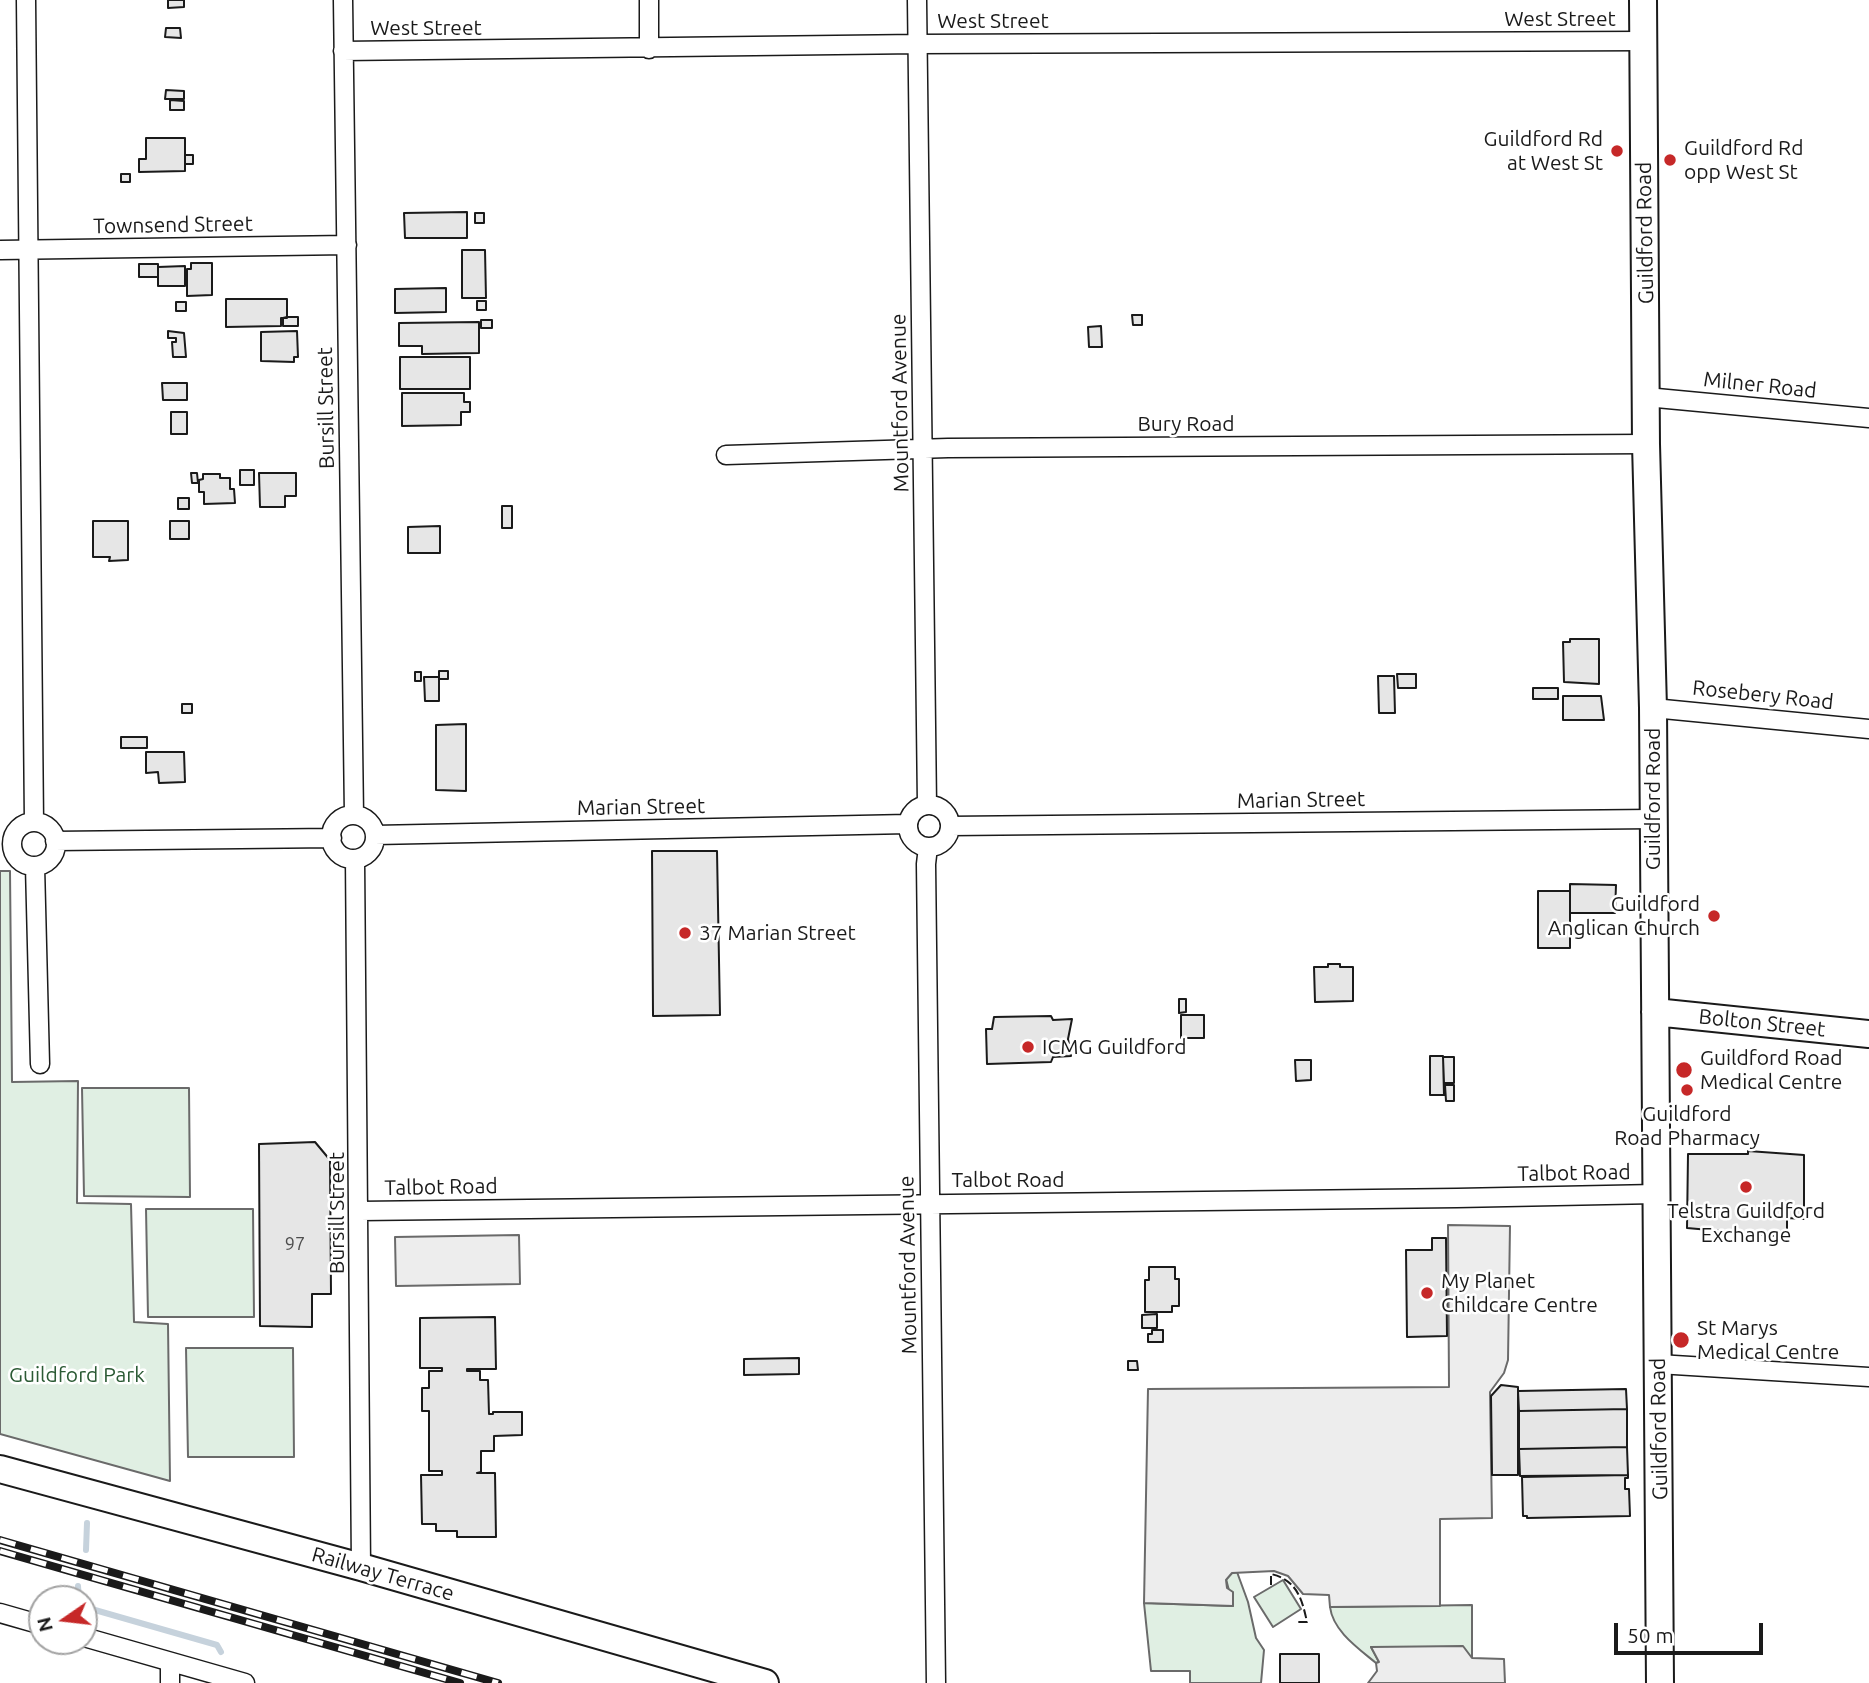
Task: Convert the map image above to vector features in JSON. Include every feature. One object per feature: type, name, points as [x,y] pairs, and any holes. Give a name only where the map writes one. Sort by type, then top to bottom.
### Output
[{"type":"street","points":[[26,0],[34,822]]},
{"type":"street","name":"Bursill Street","points":[[343,0],[354,815]]},
{"type":"street","points":[[649,0],[649,48]]},
{"type":"street","name":"Mountford Avenue","points":[[917,0],[928,805]]},
{"type":"street","name":"Guildford Road","points":[[1643,0],[1646,444],[1653,708],[1660,1683]]},
{"type":"street","name":"West Street","points":[[343,51],[918,44],[1643,41]]},
{"type":"street","name":"Townsend Street","points":[[0,250],[347,245]]},
{"type":"street","name":"Milner Road","points":[[1646,397],[1869,418]]},
{"type":"street","name":"Bury Road","points":[[726,455],[924,449],[1646,444]]},
{"type":"street","name":"Rosebery Road","points":[[1653,708],[1869,729]]},
{"type":"street","points":[[928,805],[945,813],[950,825],[949,832],[941,843],[928,847],[911,838],[908,824],[916,809],[928,805]]},
{"type":"street","points":[[354,815],[366,819],[374,828],[375,835],[372,848],[362,858],[355,859],[342,856],[332,838],[337,822],[354,815]]},
{"type":"street","name":"Marian Street","points":[[950,825],[1653,820]]},
{"type":"street","points":[[34,822],[51,830],[55,841],[55,849],[48,860],[35,866],[22,863],[6,845],[18,829],[34,822]]},
{"type":"street","name":"Marian Street","points":[[375,835],[908,824]]},
{"type":"street","points":[[55,841],[332,838]]},
{"type":"street","name":"Mountford Avenue","points":[[928,847],[926,864],[936,1683]]},
{"type":"street","name":"Bursill Street","points":[[355,859],[361,1567]]},
{"type":"street","points":[[35,866],[40,1064]]},
{"type":"street","name":"Bolton Street","points":[[1655,1012],[1869,1034]]},
{"type":"street","name":"Talbot Road","points":[[360,1211],[1457,1199],[1656,1194]]},
{"type":"street","points":[[1658,1364],[1869,1377]]},
{"type":"street","name":"Railway Terrace","points":[[0,1469],[361,1567],[765,1683]]},
{"type":"street","points":[[0,1613],[28,1621]]},
{"type":"street","points":[[98,1641],[245,1683]]},
{"type":"street","points":[[170,1662],[170,1683]]},
{"type":"green space","name":"Guildford Park","points":[[0,871],[10,871],[12,1082],[78,1081],[77,1203],[131,1204],[134,1322],[168,1324],[170,1481],[0,1434]]},
{"type":"green space","points":[[82,1088],[189,1088],[190,1197],[84,1196]]},
{"type":"green space","points":[[146,1209],[253,1209],[254,1317],[148,1317]]},
{"type":"green space","points":[[186,1348],[293,1348],[294,1457],[188,1457]]},
{"type":"green space","points":[[1237,1572],[1248,1602],[1256,1638],[1264,1650],[1261,1683],[1190,1683],[1190,1671],[1151,1671],[1144,1603],[1233,1606],[1226,1579]]},
{"type":"green space","points":[[1283,1580],[1301,1609],[1273,1627],[1254,1597]]},
{"type":"green space","points":[[1472,1605],[1472,1658],[1371,1647],[1379,1662],[1376,1663],[1341,1631],[1330,1607]]},
{"type":"shaded area","points":[[1448,1225],[1510,1226],[1508,1360],[1504,1373],[1490,1392],[1492,1518],[1440,1519],[1440,1606],[1330,1607],[1329,1595],[1303,1594],[1288,1576],[1274,1571],[1232,1573],[1226,1580],[1227,1588],[1233,1592],[1233,1606],[1144,1603],[1148,1389],[1449,1387]]},
{"type":"shaded area","points":[[519,1235],[520,1284],[396,1286],[395,1237]]},
{"type":"shaded area","points":[[1463,1646],[1472,1658],[1504,1659],[1505,1683],[1368,1683],[1377,1671],[1376,1663],[1379,1662],[1371,1647]]},
{"type":"building","points":[[168,0],[184,0],[184,7],[168,8]]},
{"type":"building","points":[[166,28],[180,28],[181,38],[165,37]]},
{"type":"building","points":[[166,90],[184,91],[184,99],[165,99]]},
{"type":"building","points":[[170,100],[184,101],[184,110],[170,110]]},
{"type":"building","points":[[146,138],[185,138],[185,171],[139,172],[139,159],[146,159]]},
{"type":"building","points":[[185,155],[193,155],[193,164],[185,164]]},
{"type":"building","points":[[121,174],[130,174],[130,182],[121,182]]},
{"type":"building","points":[[467,212],[467,238],[405,238],[404,213]]},
{"type":"building","points":[[475,213],[484,213],[484,223],[475,223]]},
{"type":"building","points":[[462,250],[485,250],[486,298],[462,298]]},
{"type":"building","points":[[191,263],[212,263],[212,295],[187,296],[187,269],[191,269]]},
{"type":"building","points":[[139,264],[158,264],[158,277],[139,277]]},
{"type":"building","points":[[185,266],[185,286],[158,286],[158,267]]},
{"type":"building","points":[[446,288],[446,312],[395,313],[395,289]]},
{"type":"building","points":[[226,299],[287,299],[287,318],[281,318],[281,326],[226,327]]},
{"type":"building","points":[[477,301],[486,301],[486,310],[477,310]]},
{"type":"building","points":[[176,302],[186,302],[186,311],[176,311]]},
{"type":"building","points":[[1132,315],[1142,315],[1142,325],[1133,325]]},
{"type":"building","points":[[298,317],[298,326],[283,326],[283,318]]},
{"type":"building","points":[[481,320],[492,320],[492,328],[481,328]]},
{"type":"building","points":[[479,322],[479,353],[422,354],[422,346],[399,346],[399,323]]},
{"type":"building","points":[[1101,326],[1102,347],[1089,347],[1088,327]]},
{"type":"building","points":[[168,331],[184,333],[186,357],[173,357],[172,342],[176,342],[176,338],[168,338]]},
{"type":"building","points":[[297,331],[298,357],[294,357],[294,362],[261,361],[261,332]]},
{"type":"building","points":[[400,357],[470,357],[470,389],[400,389]]},
{"type":"building","points":[[162,383],[187,383],[187,400],[163,400]]},
{"type":"building","points":[[402,393],[464,393],[464,402],[470,402],[470,412],[461,412],[461,425],[402,426]]},
{"type":"building","points":[[171,412],[187,412],[187,434],[171,434]]},
{"type":"building","points":[[240,470],[254,470],[254,485],[240,485]]},
{"type":"building","points":[[191,473],[197,473],[198,483],[192,483]]},
{"type":"building","points":[[259,473],[296,473],[296,496],[285,496],[285,507],[260,507]]},
{"type":"building","points":[[203,474],[220,474],[220,478],[230,478],[230,489],[234,489],[235,503],[204,504],[204,492],[199,492],[199,480],[203,479]]},
{"type":"building","points":[[178,498],[189,498],[189,509],[178,509]]},
{"type":"building","points":[[502,506],[512,506],[512,528],[502,528]]},
{"type":"building","points":[[93,521],[128,521],[128,560],[109,561],[110,557],[93,557]]},
{"type":"building","points":[[170,521],[189,521],[189,539],[170,539]]},
{"type":"building","points":[[440,526],[440,553],[408,553],[408,527]]},
{"type":"building","points":[[1570,639],[1599,639],[1599,684],[1564,682],[1563,642],[1570,642]]},
{"type":"building","points":[[439,671],[448,671],[448,679],[439,679]]},
{"type":"building","points":[[415,672],[421,672],[421,681],[415,681]]},
{"type":"building","points":[[1397,674],[1416,674],[1416,688],[1398,688]]},
{"type":"building","points":[[1378,676],[1394,676],[1395,713],[1379,713]]},
{"type":"building","points":[[424,677],[439,677],[439,701],[425,701]]},
{"type":"building","points":[[1533,688],[1558,688],[1558,699],[1533,699]]},
{"type":"building","points":[[1563,696],[1601,696],[1604,720],[1563,720]]},
{"type":"building","points":[[182,704],[192,704],[192,713],[182,713]]},
{"type":"building","points":[[466,724],[466,791],[436,790],[436,725]]},
{"type":"building","points":[[121,737],[147,737],[147,748],[121,748]]},
{"type":"building","points":[[146,752],[184,752],[185,782],[159,783],[158,772],[146,773]]},
{"type":"building","name":"37 Marian Street","points":[[652,851],[717,851],[720,1015],[653,1016]]},
{"type":"building","points":[[1570,884],[1616,885],[1615,913],[1570,913]]},
{"type":"building","points":[[1538,891],[1570,891],[1570,948],[1538,948]]},
{"type":"building","points":[[1328,964],[1353,967],[1353,1001],[1315,1002],[1314,967],[1328,967]]},
{"type":"building","points":[[1179,999],[1186,999],[1186,1012],[1179,1013]]},
{"type":"building","points":[[1181,1015],[1204,1015],[1204,1038],[1181,1038]]},
{"type":"building","name":"ICMG Guildford","points":[[1051,1016],[1053,1020],[1072,1019],[1068,1039],[1071,1056],[1053,1057],[1051,1062],[987,1064],[986,1029],[992,1029],[994,1017]]},
{"type":"building","points":[[1430,1056],[1443,1056],[1444,1095],[1430,1095]]},
{"type":"building","points":[[1443,1057],[1454,1057],[1454,1083],[1444,1083]]},
{"type":"building","points":[[1295,1060],[1311,1060],[1311,1080],[1296,1081]]},
{"type":"building","points":[[1445,1085],[1454,1085],[1454,1101],[1446,1101]]},
{"type":"building","points":[[315,1142],[330,1160],[331,1294],[312,1294],[312,1327],[260,1326],[259,1144]]},
{"type":"building","name":"Telstra Guildford Exchange","points":[[1748,1151],[1804,1155],[1804,1219],[1787,1218],[1787,1237],[1687,1228],[1688,1154],[1748,1154]]},
{"type":"building","name":"My Planet Childcare Centre","points":[[1432,1238],[1446,1238],[1447,1336],[1407,1337],[1406,1250],[1432,1250]]},
{"type":"building","points":[[1149,1267],[1175,1267],[1175,1279],[1179,1279],[1179,1306],[1172,1306],[1172,1312],[1145,1312],[1145,1280],[1149,1280]]},
{"type":"building","points":[[1157,1314],[1157,1328],[1142,1328],[1142,1315]]},
{"type":"building","points":[[495,1317],[496,1369],[467,1371],[480,1371],[480,1380],[488,1380],[489,1414],[522,1412],[522,1435],[494,1436],[494,1451],[481,1451],[481,1472],[477,1473],[495,1473],[496,1537],[457,1537],[457,1531],[436,1531],[436,1524],[422,1524],[421,1475],[442,1475],[442,1471],[429,1471],[429,1411],[422,1411],[422,1388],[429,1388],[429,1371],[442,1371],[442,1368],[420,1368],[420,1318]]},
{"type":"building","points":[[1152,1330],[1163,1330],[1163,1342],[1148,1342],[1148,1334],[1152,1334]]},
{"type":"building","points":[[799,1358],[799,1374],[744,1375],[744,1359]]},
{"type":"building","points":[[1128,1361],[1137,1361],[1138,1370],[1128,1370]]},
{"type":"building","points":[[1501,1385],[1518,1387],[1518,1475],[1492,1475],[1491,1396]]},
{"type":"building","points":[[1626,1389],[1627,1409],[1519,1411],[1518,1391]]},
{"type":"building","points":[[1627,1409],[1627,1447],[1519,1449],[1519,1411]]},
{"type":"building","points":[[1627,1447],[1628,1475],[1520,1476],[1519,1449]]},
{"type":"building","points":[[1628,1475],[1628,1478],[1625,1478],[1625,1489],[1629,1489],[1630,1516],[1523,1516],[1522,1477]]},
{"type":"building","points":[[1280,1654],[1319,1654],[1319,1683],[1280,1683]]},
{"type":"waterway","points":[[86,1550],[87,1523]]},
{"type":"waterway","points":[[98,1611],[217,1645],[221,1652]]},
{"type":"railway","points":[[0,1540],[498,1683]]},
{"type":"railway","points":[[0,1551],[460,1683]]},
{"type":"fence","points":[[1271,1585],[1271,1574],[1287,1581],[1297,1592],[1307,1622],[1298,1622]]},
{"type":"place","name":"Guildford Rd at West St","points":[[1617,151]]},
{"type":"place","name":"Guildford Rd opp West St","points":[[1670,160]]},
{"type":"place","name":"Guildford Anglican Church","points":[[1714,916]]},
{"type":"place","name":"37 Marian Street","points":[[685,933]]},
{"type":"place","name":"ICMG Guildford","points":[[1028,1047]]},
{"type":"place","name":"Guildford Road Medical Centre","points":[[1684,1070]]},
{"type":"place","name":"Guildford Road Pharmacy","points":[[1687,1090]]},
{"type":"place","name":"Telstra Guildford Exchange","points":[[1746,1187]]},
{"type":"place","name":"My Planet Childcare Centre","points":[[1427,1293]]},
{"type":"place","name":"St Marys Medical Centre","points":[[1681,1340]]}]
